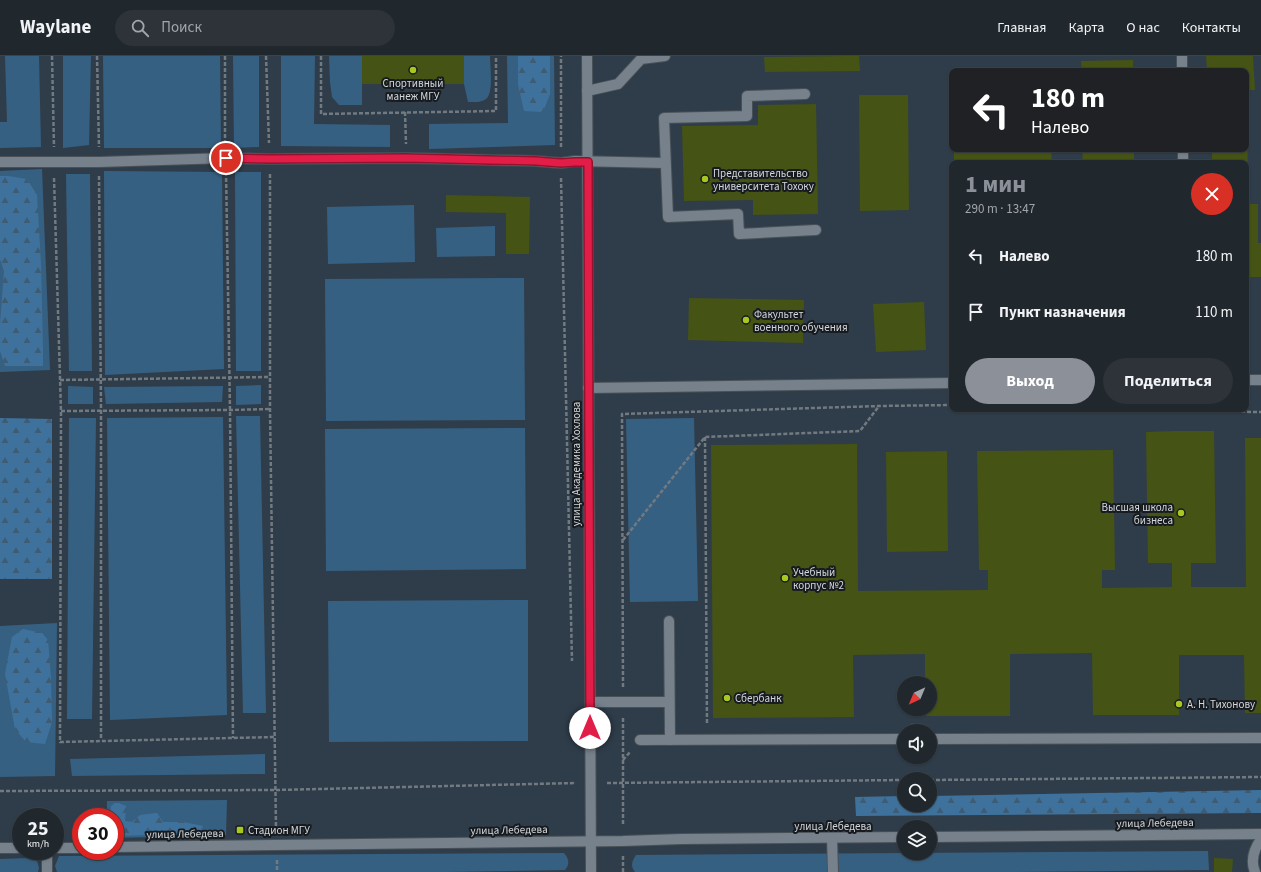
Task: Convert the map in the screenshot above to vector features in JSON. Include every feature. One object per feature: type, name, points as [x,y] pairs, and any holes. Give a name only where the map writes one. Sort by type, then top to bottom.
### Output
[{"type":"street","name":"улица Академика Хохлова","points":[[587,56],[591,872]]},
{"type":"street","points":[[587,91],[618,84],[641,59],[665,56]]},
{"type":"street","points":[[1182,56],[1182,68]]},
{"type":"street","points":[[804,94],[747,96],[747,116],[664,118],[668,217],[738,214],[739,234],[816,230]]},
{"type":"street","points":[[0,162],[54,163],[226,158],[406,158],[561,163],[665,163]]},
{"type":"street","points":[[1249,380],[1261,380]]},
{"type":"street","points":[[588,388],[949,383]]},
{"type":"street","points":[[669,621],[670,740]]},
{"type":"street","points":[[590,702],[669,702]]},
{"type":"street","points":[[937,739],[1261,738]]},
{"type":"street","points":[[640,740],[897,739]]},
{"type":"street","name":"улица Лебедева","points":[[937,837],[1261,834]]},
{"type":"street","name":"улица Лебедева","points":[[124,847],[897,837]]},
{"type":"street","points":[[832,838],[833,872]]},
{"type":"street","points":[[1255,872],[1253,856],[1257,844],[1261,839]]},
{"type":"street","points":[[0,848],[12,848]]},
{"type":"street","points":[[47,860],[47,872]]},
{"type":"path","points":[[52,56],[61,412],[60,742],[274,737]]},
{"type":"path","points":[[97,56],[102,411],[101,740]]},
{"type":"path","points":[[225,56],[230,378],[233,738]]},
{"type":"path","points":[[266,56],[270,159],[270,409],[276,790]]},
{"type":"path","points":[[321,56],[321,114],[496,111],[496,56]]},
{"type":"path","points":[[561,56],[561,163],[572,663]]},
{"type":"path","points":[[405,112],[406,158]]},
{"type":"path","points":[[60,380],[270,377]]},
{"type":"path","points":[[623,872],[622,414],[949,405]]},
{"type":"path","points":[[622,541],[705,437],[860,431],[879,406]]},
{"type":"path","points":[[61,412],[270,409]]},
{"type":"path","points":[[1249,412],[1261,412]]},
{"type":"path","points":[[705,437],[707,725]]},
{"type":"path","points":[[937,780],[1261,777]]},
{"type":"path","points":[[575,778],[575,783]]},
{"type":"path","points":[[0,791],[276,790],[575,783],[897,780]]},
{"type":"shaded area","points":[[0,56],[1261,56],[1261,872],[0,872]]},
{"type":"shaded area","points":[[5,56],[39,56],[41,147],[0,148],[0,122],[7,122]]},
{"type":"shaded area","points":[[63,56],[91,56],[89,145],[63,148]]},
{"type":"shaded area","points":[[103,56],[220,56],[221,148],[104,148]]},
{"type":"shaded area","points":[[233,56],[259,56],[259,147],[234,148]]},
{"type":"shaded area","points":[[281,56],[315,56],[314,124],[390,125],[390,147],[281,146]]},
{"type":"shaded area","points":[[329,56],[362,56],[362,105],[339,105],[332,97]]},
{"type":"shaded area","points":[[464,56],[490,56],[491,86],[488,96],[482,101],[468,102],[464,84]]},
{"type":"shaded area","points":[[507,56],[554,56],[555,145],[429,149],[429,124],[508,123]]},
{"type":"shaded area","points":[[42,169],[50,370],[0,372],[0,171]]},
{"type":"shaded area","points":[[104,171],[222,172],[224,369],[105,375]]},
{"type":"shaded area","points":[[235,172],[261,172],[261,371],[236,371]]},
{"type":"shaded area","points":[[66,174],[90,174],[92,371],[69,371]]},
{"type":"shaded area","points":[[414,205],[415,262],[328,264],[327,207]]},
{"type":"shaded area","points":[[495,226],[495,256],[437,257],[436,228]]},
{"type":"shaded area","points":[[524,278],[525,420],[326,421],[325,279]]},
{"type":"shaded area","points":[[261,385],[261,404],[236,405],[236,386]]},
{"type":"shaded area","points":[[68,386],[93,387],[93,404],[68,404]]},
{"type":"shaded area","points":[[223,386],[222,402],[106,404],[104,387]]},
{"type":"shaded area","points":[[236,416],[260,416],[266,713],[243,713]]},
{"type":"shaded area","points":[[223,417],[227,715],[110,720],[107,418]]},
{"type":"shaded area","points":[[69,418],[96,418],[92,719],[67,719]]},
{"type":"shaded area","points":[[694,418],[698,601],[630,602],[626,419]]},
{"type":"shaded area","points":[[525,428],[526,569],[326,571],[325,429]]},
{"type":"shaded area","points":[[528,600],[528,741],[329,742],[328,601]]},
{"type":"shaded area","points":[[57,623],[55,776],[0,777],[0,626]]},
{"type":"shaded area","points":[[265,754],[265,774],[72,776],[70,759]]},
{"type":"shaded area","points":[[227,800],[226,835],[124,838],[124,808],[107,808],[107,801]]},
{"type":"shaded area","points":[[1208,851],[1209,870],[1015,872],[635,872],[632,866],[636,855],[897,853],[897,860],[937,860],[937,853]]},
{"type":"shaded area","points":[[564,853],[567,857],[568,866],[565,870],[448,872],[57,872],[55,866],[57,860],[64,860],[64,856],[72,856],[72,860],[124,860],[124,856]]},
{"type":"shaded area","points":[[0,859],[35,860],[37,861],[39,868],[38,872],[0,872]]},
{"type":"green space","points":[[518,56],[550,56],[550,94],[543,112],[524,111],[518,84]]},
{"type":"green space","points":[[0,176],[27,179],[37,195],[41,264],[43,366],[5,366],[0,351],[0,325],[4,271],[0,259]]},
{"type":"green space","points":[[0,418],[52,419],[52,579],[0,579]]},
{"type":"green space","points":[[23,629],[42,633],[48,640],[52,722],[45,744],[26,742],[15,729],[5,674],[12,637]]},
{"type":"green space","points":[[1261,790],[1261,813],[856,816],[855,797],[897,796],[897,812],[937,812],[937,796]]},
{"type":"green space","points":[[116,802],[126,806],[125,821],[132,822],[140,815],[157,813],[163,822],[183,822],[203,826],[199,833],[124,836],[124,808],[111,808]]},
{"type":"building","name":"Спортивный манеж МГУ","points":[[362,56],[464,56],[464,84],[362,84]]},
{"type":"building","points":[[859,56],[860,71],[765,72],[764,57]]},
{"type":"building","points":[[1206,56],[1253,56],[1255,90],[1249,90],[1249,68],[1207,68]]},
{"type":"building","points":[[1133,60],[1133,68],[1082,68],[1081,61]]},
{"type":"building","points":[[859,95],[908,95],[909,210],[860,211]]},
{"type":"building","points":[[816,104],[818,214],[753,215],[753,200],[684,201],[682,126],[758,125],[758,105]]},
{"type":"building","points":[[954,152],[1051,152],[1052,160],[954,160]]},
{"type":"building","points":[[1082,152],[1134,152],[1134,160],[1083,160]]},
{"type":"building","points":[[1212,152],[1248,152],[1248,160],[1212,160]]},
{"type":"building","points":[[446,195],[530,197],[529,254],[506,254],[506,213],[446,212]]},
{"type":"building","points":[[1249,204],[1258,204],[1258,243],[1261,243],[1261,277],[1249,277]]},
{"type":"building","name":"Факультет военного обучения","points":[[689,298],[804,300],[803,343],[688,340]]},
{"type":"building","points":[[924,302],[926,350],[876,352],[873,304]]},
{"type":"building","name":"Учебный корпус №2","points":[[1214,431],[1216,563],[1191,563],[1191,587],[1246,587],[1245,438],[1261,438],[1261,713],[1245,713],[1244,655],[1179,655],[1179,715],[1093,715],[1092,653],[1010,654],[1010,716],[937,716],[937,676],[925,676],[925,654],[853,655],[854,717],[713,718],[711,445],[857,444],[858,591],[988,590],[988,570],[979,570],[977,451],[1113,450],[1115,570],[1102,570],[1102,588],[1172,587],[1172,563],[1148,563],[1146,432]]},
{"type":"building","points":[[947,451],[948,551],[887,552],[886,452]]},
{"type":"building","points":[[1214,858],[1233,859],[1232,872],[1214,872]]},
{"type":"place","name":"Спортивный манеж МГУ","points":[[413,70]]},
{"type":"place","name":"Представительство университета Тохоку","points":[[705,179]]},
{"type":"place","name":"Факультет военного обучения","points":[[746,320]]},
{"type":"place","name":"Высшая школа бизнеса","points":[[1181,513]]},
{"type":"place","name":"Учебный корпус №2","points":[[785,578]]},
{"type":"place","name":"Сбербанк","points":[[727,698]]},
{"type":"place","name":"А. Н. Тихонову","points":[[1179,704]]},
{"type":"place","name":"Стадион МГУ","points":[[240,830]]},
{"type":"route","points":[[226,158],[406,158],[561,163],[588,162],[590,728]]}]
